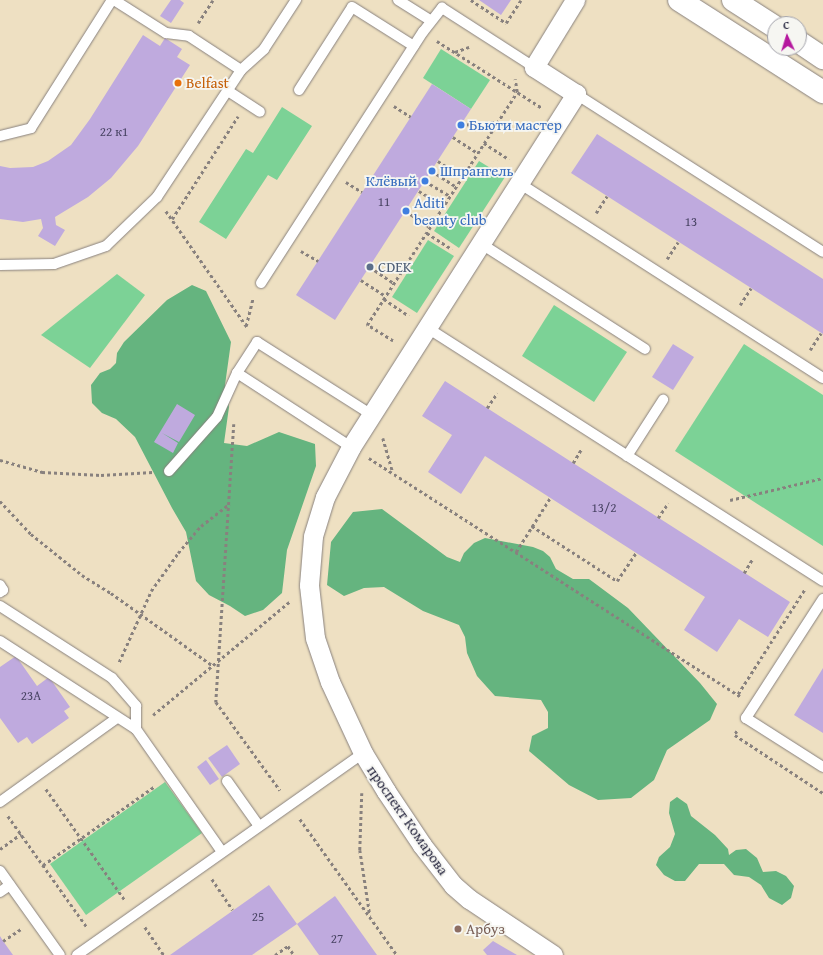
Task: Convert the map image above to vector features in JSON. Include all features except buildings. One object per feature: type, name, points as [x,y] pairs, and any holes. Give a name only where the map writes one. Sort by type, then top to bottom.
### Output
[{"type":"main road","points":[[679,0],[823,92]]},
{"type":"main road","points":[[733,0],[767,22]]},
{"type":"main road","points":[[807,47],[823,58]]},
{"type":"street","points":[[576,0],[534,67],[576,94]]},
{"type":"street","name":"проспект Комарова","points":[[553,955],[470,899],[453,884],[422,845],[362,753],[330,682],[315,638],[309,585],[313,536],[325,498],[351,447],[410,352],[576,94]]},
{"type":"lane","points":[[0,136],[31,128],[113,0],[166,33],[189,36],[241,70]]},
{"type":"lane","points":[[0,265],[54,264],[106,246],[157,197],[241,70],[264,49],[296,0]]},
{"type":"lane","points":[[398,0],[431,21]]},
{"type":"lane","points":[[299,90],[352,7],[414,46]]},
{"type":"lane","points":[[261,283],[423,32],[442,8],[534,67]]},
{"type":"lane","points":[[228,91],[260,112]]},
{"type":"lane","points":[[576,94],[823,252]]},
{"type":"lane","points":[[523,177],[823,378]]},
{"type":"lane","points":[[480,243],[645,349]]},
{"type":"lane","points":[[426,327],[823,581]]},
{"type":"lane","points":[[169,471],[217,417],[237,373],[258,342],[372,415]]},
{"type":"lane","points":[[237,373],[351,447]]},
{"type":"lane","points":[[628,456],[663,400]]},
{"type":"lane","points":[[0,585],[3,590],[0,592]]},
{"type":"lane","points":[[823,598],[746,718],[823,767]]},
{"type":"lane","points":[[0,606],[112,678],[136,706],[136,729]]},
{"type":"lane","points":[[0,641],[136,729],[222,852]]},
{"type":"lane","points":[[2,806],[36,775],[117,718]]},
{"type":"lane","points":[[77,955],[362,753]]},
{"type":"lane","points":[[227,781],[259,826]]},
{"type":"lane","points":[[0,871],[60,955]]},
{"type":"lane","points":[[0,892],[10,885]]},
{"type":"path","points":[[189,36],[213,0]]},
{"type":"path","points":[[471,0],[506,23],[521,0]]},
{"type":"path","points":[[423,32],[560,120]]},
{"type":"path","points":[[410,352],[367,325],[517,92]]},
{"type":"path","points":[[246,103],[172,218],[246,326],[253,297],[261,283]]},
{"type":"path","points":[[461,125],[498,122]]},
{"type":"path","points":[[454,137],[478,153]]},
{"type":"path","points":[[484,143],[523,177]]},
{"type":"path","points":[[438,161],[463,177]]},
{"type":"path","points":[[432,170],[456,187]]},
{"type":"path","points":[[425,180],[450,196]]},
{"type":"path","points":[[419,190],[444,206]]},
{"type":"path","points":[[406,211],[430,227]]},
{"type":"path","points":[[427,233],[469,260]]},
{"type":"path","points":[[370,267],[394,283]]},
{"type":"path","points":[[361,280],[386,296]]},
{"type":"path","points":[[384,299],[426,327]]},
{"type":"path","points":[[487,408],[494,398]]},
{"type":"path","points":[[234,421],[216,702],[397,955]]},
{"type":"path","points":[[351,447],[754,705]]},
{"type":"path","points":[[572,463],[579,453]]},
{"type":"path","points":[[0,460],[42,472],[101,475],[169,471]]},
{"type":"path","points":[[706,506],[823,478]]},
{"type":"path","points":[[516,552],[550,498]]},
{"type":"path","points":[[0,501],[31,534],[82,575],[111,592],[140,615],[212,665]]},
{"type":"path","points":[[112,678],[151,591],[178,553],[201,526],[229,504]]},
{"type":"path","points":[[658,518],[665,508]]},
{"type":"path","points":[[532,526],[617,581],[636,553]]},
{"type":"path","points":[[744,573],[750,562]]},
{"type":"path","points":[[136,729],[212,665],[219,662],[309,585]]},
{"type":"path","points":[[738,694],[808,585]]},
{"type":"path","points":[[36,775],[164,955]]},
{"type":"path","points":[[43,865],[169,776]]},
{"type":"path","points":[[362,790],[360,850],[371,917]]},
{"type":"path","points":[[2,806],[97,941]]},
{"type":"path","points":[[0,849],[21,834]]},
{"type":"path","points":[[202,866],[233,910]]},
{"type":"path","points":[[275,955],[288,946],[294,955]]},
{"type":"green space","points":[[441,49],[490,80],[471,109],[423,78]]},
{"type":"green space","points":[[282,107],[312,126],[277,180],[268,175],[226,239],[199,222],[246,149],[253,153]]},
{"type":"green space","points":[[479,161],[505,177],[459,248],[434,231]]},
{"type":"green space","points":[[428,240],[454,256],[417,313],[392,297]]},
{"type":"green space","points":[[117,274],[145,295],[90,368],[41,335]]},
{"type":"green space","points":[[192,285],[206,291],[231,342],[225,385],[229,407],[224,443],[247,446],[279,432],[315,444],[316,466],[287,550],[282,593],[263,610],[245,616],[209,595],[196,581],[186,532],[135,437],[116,419],[102,413],[92,403],[91,385],[100,373],[110,369],[116,363],[117,353],[124,342],[167,300]]},
{"type":"green space","points":[[554,305],[627,352],[594,402],[522,356]]},
{"type":"green space","points":[[744,344],[823,395],[823,546],[675,451]]},
{"type":"green space","points":[[382,509],[447,557],[460,562],[464,553],[474,543],[485,538],[533,547],[543,551],[550,557],[556,569],[573,579],[589,579],[628,608],[700,683],[717,704],[710,720],[667,750],[654,780],[631,798],[598,800],[569,785],[529,751],[532,736],[548,728],[548,712],[541,700],[495,696],[477,676],[467,653],[465,637],[459,625],[423,611],[384,587],[364,588],[344,596],[327,585],[331,542],[353,512]]},
{"type":"green space","points":[[165,782],[202,833],[86,915],[50,864]]},
{"type":"green space","points":[[677,797],[687,804],[691,816],[715,835],[728,849],[729,855],[736,850],[746,849],[757,858],[763,872],[776,871],[786,876],[794,886],[791,898],[782,905],[769,898],[761,885],[749,877],[734,875],[724,864],[699,864],[685,881],[675,881],[664,875],[656,865],[659,857],[670,847],[675,834],[669,813],[670,802]]},
{"type":"place","name":"Belfast","points":[[178,83]]},
{"type":"place","name":"Бьюти мастер","points":[[461,125]]},
{"type":"place","name":"Шпрангель","points":[[432,171]]},
{"type":"place","name":"Клёвый","points":[[425,181]]},
{"type":"place","name":"Aditi beauty club","points":[[406,211]]},
{"type":"place","name":"CDEK","points":[[370,267]]},
{"type":"place","name":"Арбуз","points":[[458,929]]}]
